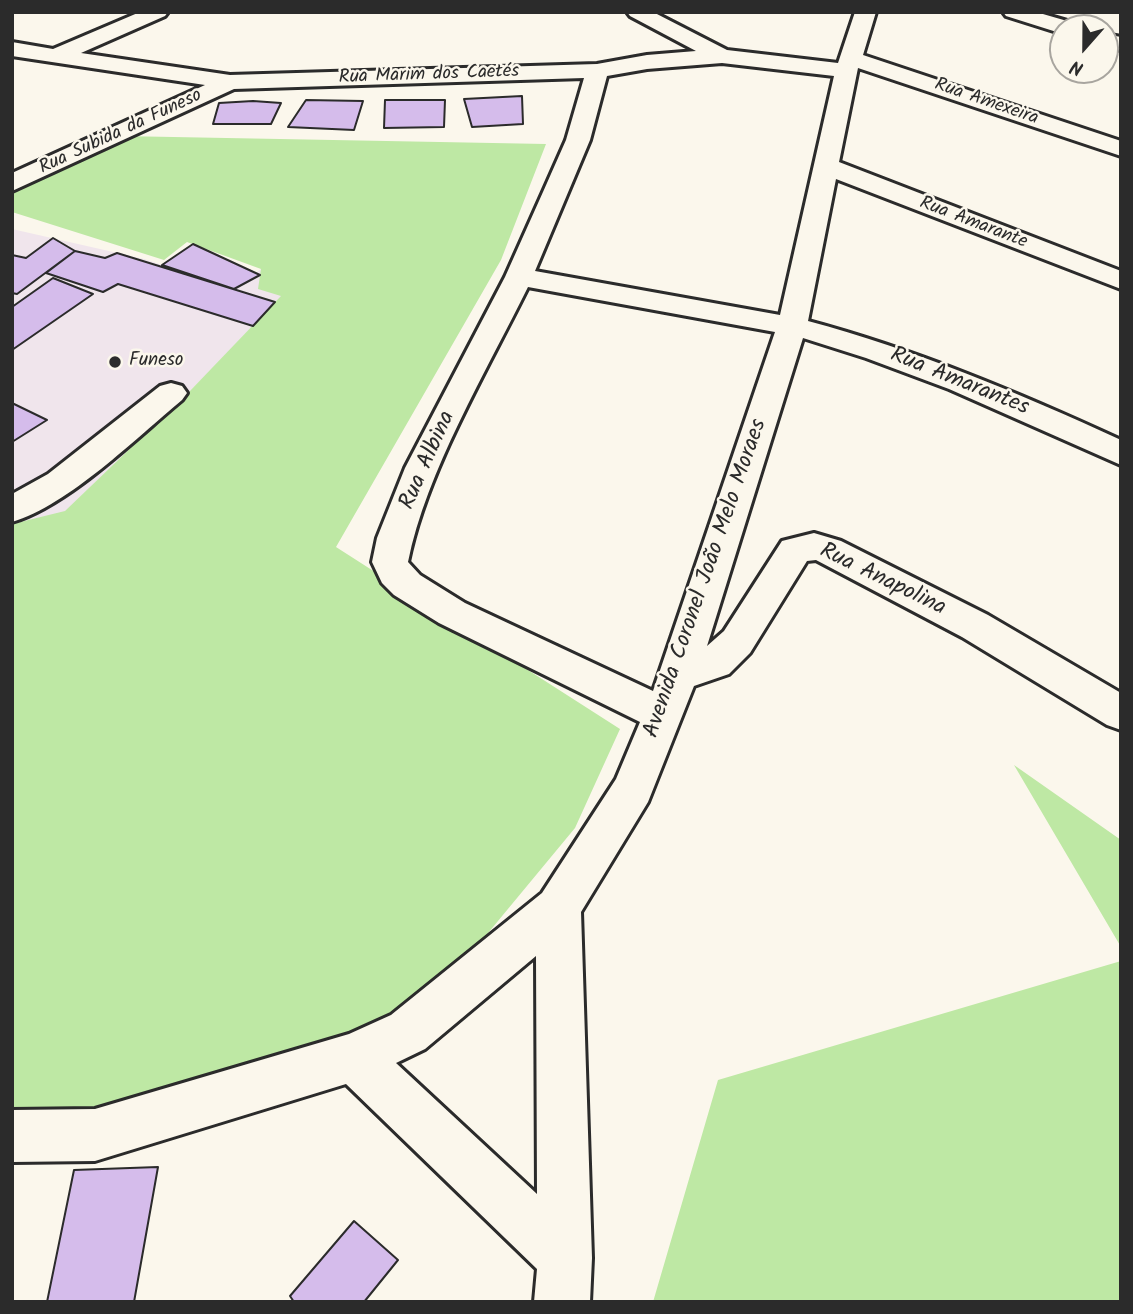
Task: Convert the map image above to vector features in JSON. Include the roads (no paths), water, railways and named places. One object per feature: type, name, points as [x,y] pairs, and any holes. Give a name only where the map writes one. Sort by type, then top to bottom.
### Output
[{"type":"street","points":[[57,55],[158,12]]},
{"type":"street","points":[[637,12],[722,56]]},
{"type":"street","name":"Avenida Coronel João Melo Moraes","points":[[12,1136],[94,1135],[354,1057],[408,1032],[558,908],[633,789],[679,676],[792,326],[848,64],[866,12]]},
{"type":"street","points":[[1013,12],[1049,23]]},
{"type":"street","name":"Rua Marim dos Caetés","points":[[12,49],[230,82],[597,71],[647,62],[722,56],[848,64]]},
{"type":"street","name":"Rua Amexeira","points":[[848,64],[1121,149]]},
{"type":"street","name":"Rua Albina","points":[[597,71],[578,139],[519,277],[422,468],[395,538],[390,562],[395,573],[407,585],[452,613],[663,715]]},
{"type":"street","name":"Rua Subida da Funeso","points":[[12,183],[230,82]]},
{"type":"street","name":"Rua Amarante","points":[[826,166],[1121,281]]},
{"type":"street","name":"Rua Amarantes","points":[[519,277],[792,326],[888,353],[1078,433],[1121,454]]},
{"type":"street","points":[[12,510],[60,482],[171,393]]},
{"type":"street","name":"Rua Anapolina","points":[[679,676],[715,663],[737,642],[795,550],[814,546],[828,550],[975,626],[1121,713]]},
{"type":"street","points":[[558,908],[564,1280]]},
{"type":"street","points":[[354,1057],[564,1280]]},
{"type":"place","name":"Funeso","points":[[115,362]]}]
